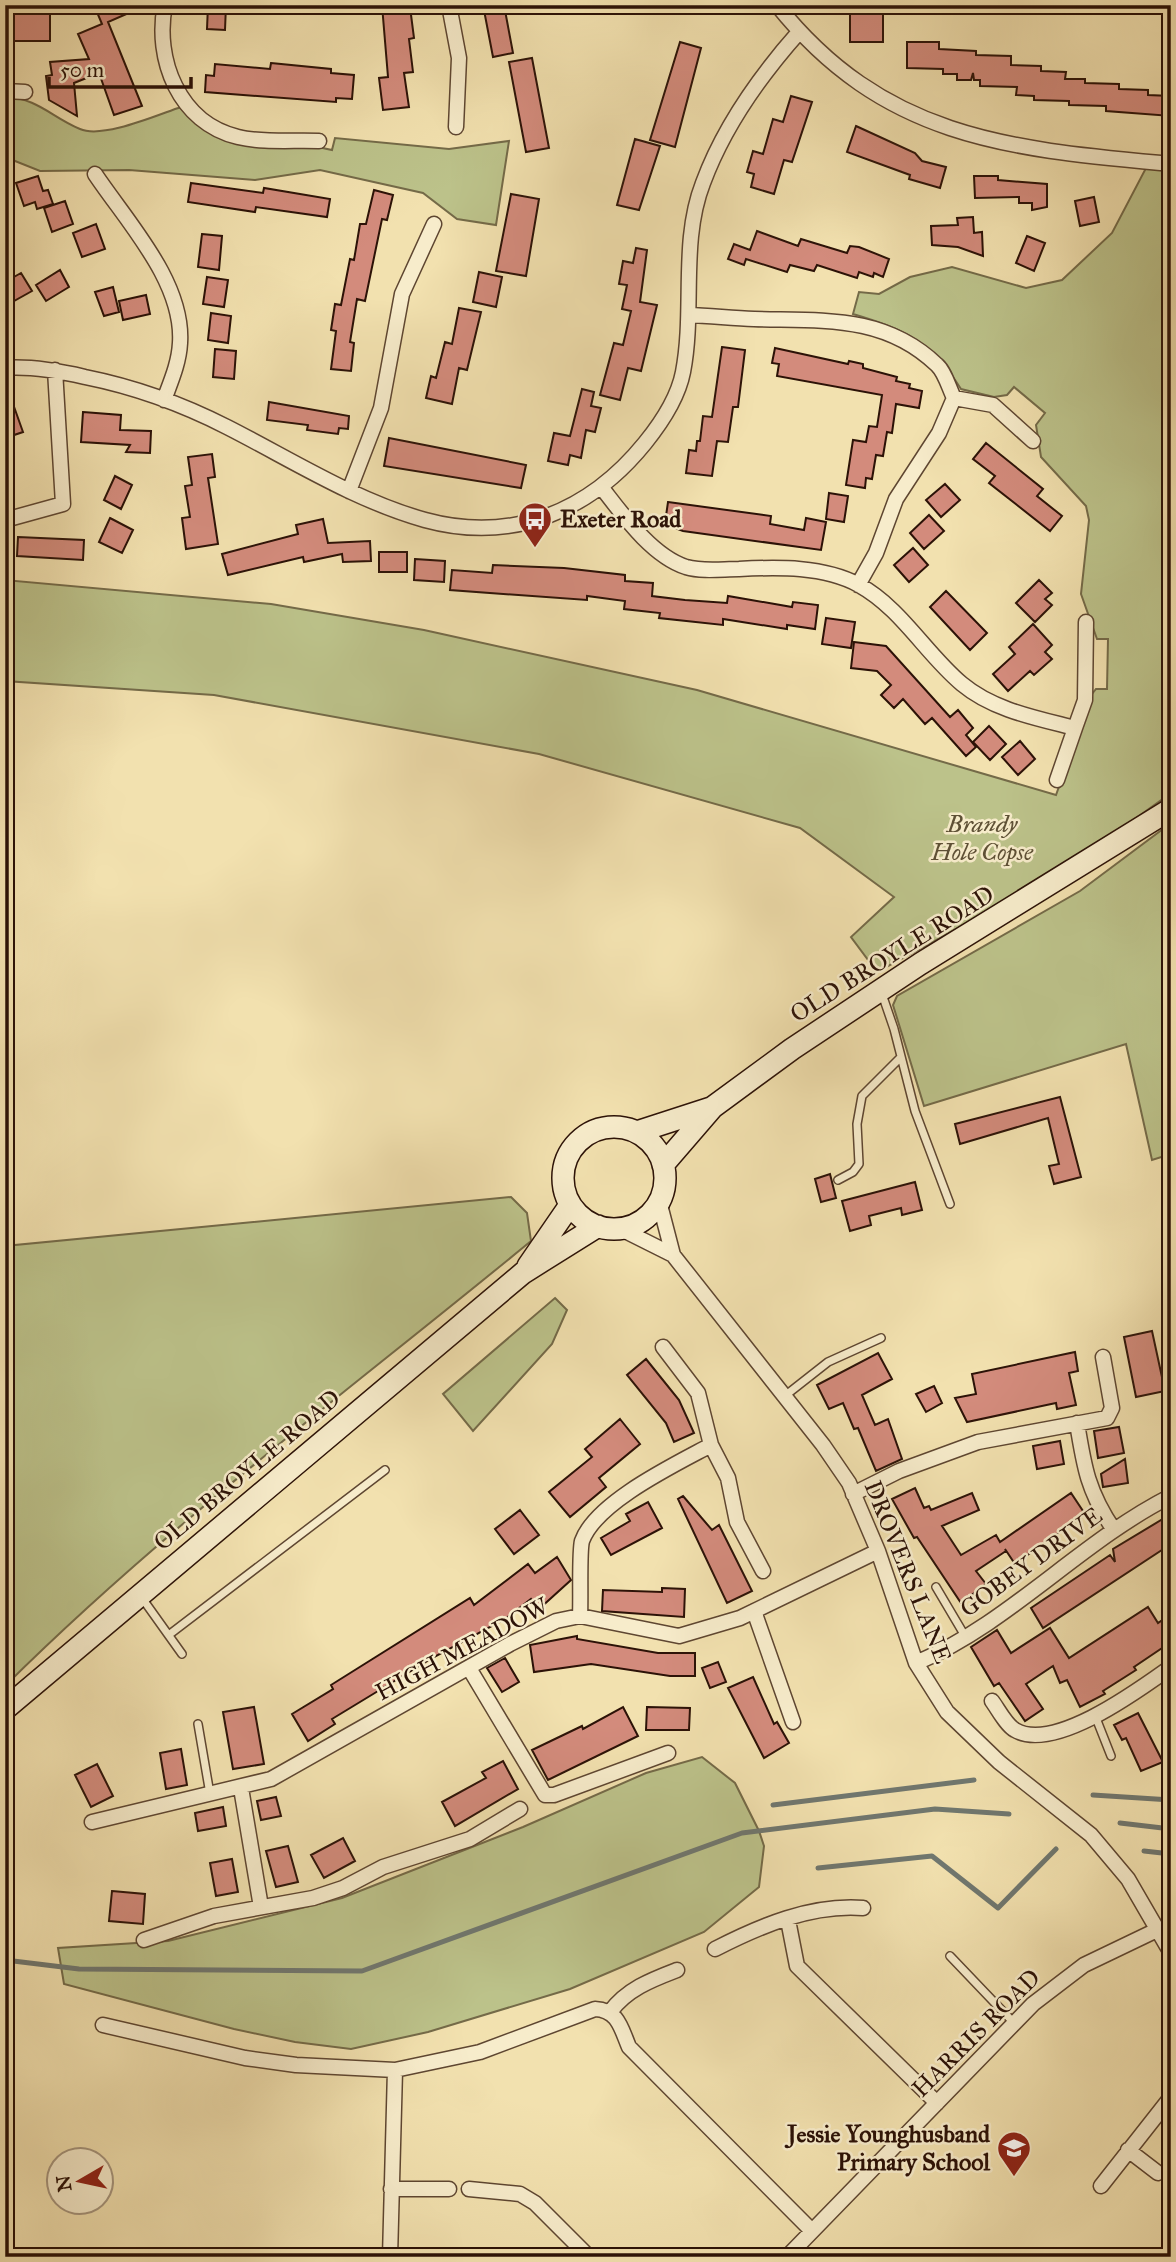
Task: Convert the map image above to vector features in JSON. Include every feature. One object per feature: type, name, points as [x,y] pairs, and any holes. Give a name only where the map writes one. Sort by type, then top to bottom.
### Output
[{"type":"main road","name":"OLD BROYLE ROAD","points":[[663,1165],[713,1107],[792,1049],[880,990],[1171,809]]},
{"type":"main road","name":"OLD BROYLE ROAD","points":[[637,1132],[713,1107]]},
{"type":"main road","points":[[604,1127],[621,1127],[637,1132],[650,1142],[663,1165],[664,1186],[659,1201],[643,1219],[621,1229],[598,1226],[579,1215],[570,1205],[564,1190],[563,1173],[567,1157],[576,1143],[589,1133],[604,1127]]},
{"type":"main road","name":"OLD BROYLE ROAD","points":[[523,1273],[570,1205]]},
{"type":"main road","name":"OLD BROYLE ROAD","points":[[5,1709],[523,1273],[598,1226]]},
{"type":"street","points":[[165,5],[161,44],[165,66],[174,86],[197,114],[238,137],[319,141]]},
{"type":"street","points":[[449,5],[459,58],[456,127]]},
{"type":"street","points":[[777,5],[799,32],[863,85],[906,111],[962,134],[1063,154],[1171,164]]},
{"type":"street","points":[[5,368],[55,370],[120,384],[228,427],[349,491],[425,520],[484,529],[546,517],[602,488],[628,464],[670,406],[683,373],[695,211],[703,182],[761,75],[799,32]]},
{"type":"street","points":[[5,91],[25,92]]},
{"type":"street","points":[[95,174],[166,279],[174,298],[180,343],[164,400]]},
{"type":"street","points":[[349,491],[381,408],[402,294],[434,224]]},
{"type":"street","points":[[689,315],[754,319],[824,318],[860,324],[894,335],[938,366],[954,398],[939,433],[896,499],[876,553],[858,585]]},
{"type":"street","points":[[5,520],[63,504],[55,370]]},
{"type":"street","points":[[954,398],[993,405],[1033,441]]},
{"type":"street","points":[[602,488],[624,516],[661,551],[685,566],[707,570],[773,568],[822,572],[858,585],[890,609],[962,684],[987,700],[1018,713],[1075,728]]},
{"type":"street","points":[[1057,780],[1085,700],[1086,622]]},
{"type":"street","name":"DROVERS LANE","points":[[659,1201],[673,1255],[786,1395],[853,1494],[878,1551],[916,1663],[947,1712],[973,1739],[1098,1842],[1128,1879],[1171,1953]]},
{"type":"street","name":"DROVERS LANE","points":[[621,1229],[673,1255]]},
{"type":"street","points":[[663,1347],[698,1393],[711,1445],[728,1478],[737,1522],[763,1571]]},
{"type":"street","points":[[853,1494],[899,1471],[978,1442],[1107,1418],[1111,1414],[1103,1357]]},
{"type":"street","points":[[1077,1423],[1086,1478],[1096,1503],[1114,1530]]},
{"type":"street","points":[[580,1616],[582,1543],[588,1530],[621,1498],[711,1445]]},
{"type":"street","name":"GOBEY DRIVE","points":[[916,1663],[965,1637],[1053,1577],[1114,1530],[1171,1496]]},
{"type":"street","name":"HIGH MEADOW","points":[[92,1822],[271,1779],[556,1621],[580,1616],[679,1636],[754,1611],[878,1551]]},
{"type":"street","points":[[754,1611],[793,1723]]},
{"type":"street","points":[[992,1700],[1014,1730],[1028,1734],[1046,1732],[1096,1718],[1171,1667]]},
{"type":"street","points":[[469,1668],[545,1795],[554,1796],[668,1753]]},
{"type":"street","points":[[241,1788],[261,1907]]},
{"type":"street","points":[[144,1940],[191,1922],[343,1888],[383,1867],[470,1839],[520,1810]]},
{"type":"street","points":[[715,1949],[755,1928],[837,1906],[863,1909]]},
{"type":"street","points":[[788,1920],[797,1966],[937,2103]]},
{"type":"street","name":"HARRIS ROAD","points":[[787,2257],[1014,2023],[1084,1965],[1159,1929]]},
{"type":"street","points":[[610,2012],[620,1999],[637,1987],[677,1970]]},
{"type":"street","points":[[103,2025],[245,2058],[296,2065],[395,2070],[480,2052],[595,2009],[610,2012],[616,2017],[629,2047],[811,2231]]},
{"type":"street","points":[[390,2257],[395,2070]]},
{"type":"street","points":[[1101,2186],[1171,2097]]},
{"type":"street","points":[[1128,2150],[1158,2173]]},
{"type":"street","points":[[391,2189],[449,2189]]},
{"type":"street","points":[[469,2189],[520,2194],[535,2203],[589,2257]]},
{"type":"lane","points":[[880,990],[915,1111],[950,1204]]},
{"type":"lane","points":[[838,1180],[853,1172],[859,1164],[857,1124],[862,1096],[901,1057]]},
{"type":"lane","points":[[786,1395],[828,1362],[881,1338]]},
{"type":"lane","points":[[170,1634],[385,1470]]},
{"type":"lane","points":[[936,1587],[965,1637]]},
{"type":"lane","points":[[139,1595],[182,1654]]},
{"type":"lane","points":[[1096,1718],[1111,1756]]},
{"type":"lane","points":[[198,1724],[210,1794]]},
{"type":"lane","points":[[950,1956],[1014,2023]]},
{"type":"green space","points":[[5,97],[27,101],[80,129],[90,131],[116,129],[181,107],[196,121],[332,150],[335,138],[449,149],[509,141],[496,225],[457,219],[423,193],[320,170],[255,180],[129,170],[40,171],[5,157]]},
{"type":"green space","name":"Brandy Hole Copse","points":[[1146,168],[1171,171],[1171,793],[1027,888],[877,972],[851,937],[894,897],[800,828],[539,754],[214,695],[5,681],[5,580],[271,604],[424,630],[697,690],[1056,795],[1092,694],[1096,689],[1107,689],[1108,639],[1097,639],[1081,594],[1089,520],[1086,506],[1041,457],[1036,425],[1045,413],[1014,387],[1007,395],[994,397],[961,389],[928,348],[903,332],[853,314],[859,292],[879,294],[910,277],[952,267],[1026,288],[1062,280],[1112,233]]},
{"type":"green space","points":[[1171,823],[1171,1154],[1152,1160],[1126,1044],[924,1106],[893,1005],[897,996],[1080,891]]},
{"type":"green space","points":[[511,1197],[527,1213],[531,1241],[197,1512],[67,1626],[5,1686],[5,1246]]},
{"type":"green space","points":[[555,1298],[567,1310],[552,1344],[473,1431],[443,1394]]},
{"type":"green space","points":[[702,1757],[735,1783],[759,1831],[764,1846],[759,1887],[704,1932],[570,1989],[428,2032],[351,2049],[295,2042],[234,2029],[64,1984],[58,1948],[168,1941],[342,1898],[523,1827],[646,1773]]},
{"type":"building","points":[[94,5],[147,5],[108,22],[142,106],[114,115],[99,73],[74,83],[77,116],[49,100],[46,76],[52,75],[50,62],[89,59],[78,34],[102,24]]},
{"type":"building","points":[[208,5],[226,5],[225,30],[207,29]]},
{"type":"building","points":[[382,5],[410,7],[414,38],[409,39],[413,72],[404,73],[409,107],[383,110],[379,78],[388,77]]},
{"type":"building","points":[[483,5],[504,5],[513,53],[493,57]]},
{"type":"building","points":[[865,5],[883,5],[883,42],[850,42],[850,10],[865,10]]},
{"type":"building","points":[[50,9],[50,41],[5,41],[5,10]]},
{"type":"building","points":[[680,42],[701,48],[675,147],[650,140]]},
{"type":"building","points":[[907,42],[939,42],[939,49],[976,51],[976,55],[1011,56],[1011,65],[1041,66],[1041,71],[1066,72],[1065,79],[1085,79],[1085,83],[1119,84],[1119,89],[1148,90],[1148,95],[1171,96],[1171,116],[1106,111],[1106,106],[1069,105],[1069,101],[1034,100],[1034,96],[1016,95],[1017,87],[980,86],[980,80],[974,80],[973,73],[971,80],[957,80],[957,74],[943,74],[943,69],[907,68]]},
{"type":"building","points":[[532,58],[549,148],[526,152],[509,62]]},
{"type":"building","points":[[271,63],[331,69],[331,73],[354,75],[352,99],[336,98],[336,102],[205,92],[206,75],[214,76],[215,64],[270,69]]},
{"type":"building","points":[[791,96],[812,102],[792,162],[784,160],[774,194],[751,187],[754,174],[747,172],[753,151],[763,154],[773,119],[783,122]]},
{"type":"building","points":[[856,126],[915,153],[922,161],[946,167],[940,188],[909,179],[910,175],[847,152]]},
{"type":"building","points":[[635,139],[660,146],[639,210],[617,205]]},
{"type":"building","points":[[38,176],[43,191],[48,190],[53,204],[37,209],[35,202],[24,206],[16,183]]},
{"type":"building","points":[[974,176],[998,176],[998,180],[1047,184],[1047,207],[1032,210],[1032,203],[1019,203],[1019,197],[975,198]]},
{"type":"building","points":[[191,183],[263,193],[264,188],[330,199],[327,217],[256,207],[255,212],[188,202]]},
{"type":"building","points":[[374,190],[393,195],[387,220],[382,219],[365,301],[357,299],[350,342],[354,343],[351,371],[331,369],[336,331],[331,330],[335,304],[341,305],[350,259],[354,260],[360,224],[366,224]]},
{"type":"building","points":[[511,194],[539,199],[526,276],[496,271]]},
{"type":"building","points":[[1094,197],[1099,222],[1080,226],[1075,201]]},
{"type":"building","points":[[65,201],[73,224],[52,232],[44,208]]},
{"type":"building","points":[[973,217],[974,233],[982,232],[983,256],[958,247],[932,245],[931,226],[958,225],[957,218]]},
{"type":"building","points":[[96,224],[105,249],[82,257],[73,233]]},
{"type":"building","points":[[757,231],[798,246],[801,239],[847,253],[850,246],[859,247],[889,259],[883,277],[859,272],[857,278],[817,265],[814,271],[790,265],[787,272],[746,259],[744,265],[728,259],[734,244],[750,250]]},
{"type":"building","points":[[202,234],[222,236],[219,270],[198,267]]},
{"type":"building","points":[[1027,236],[1045,243],[1034,271],[1016,263]]},
{"type":"building","points":[[636,248],[647,250],[640,302],[657,305],[641,371],[628,368],[620,400],[600,395],[614,343],[623,345],[631,311],[622,309],[627,285],[619,284],[623,261],[633,263]]},
{"type":"building","points":[[60,270],[69,287],[46,301],[36,285]]},
{"type":"building","points":[[479,272],[502,277],[496,307],[473,302]]},
{"type":"building","points":[[21,273],[32,291],[5,306],[5,282]]},
{"type":"building","points":[[207,277],[228,280],[224,307],[203,304]]},
{"type":"building","points":[[113,287],[119,312],[104,316],[95,292]]},
{"type":"building","points":[[146,295],[150,314],[123,320],[119,301]]},
{"type":"building","points":[[459,308],[481,312],[467,370],[459,368],[452,404],[426,398],[431,376],[436,378],[445,342],[452,344]]},
{"type":"building","points":[[211,313],[231,316],[228,343],[208,340]]},
{"type":"building","points":[[722,347],[745,350],[738,407],[733,407],[728,442],[717,441],[712,476],[686,473],[689,450],[696,451],[697,441],[700,441],[703,416],[712,417]]},
{"type":"building","points":[[775,348],[848,364],[849,361],[863,364],[863,368],[897,377],[896,381],[910,384],[909,388],[922,391],[919,408],[896,404],[892,433],[887,432],[883,456],[876,455],[872,479],[866,478],[865,488],[846,485],[853,440],[866,442],[869,426],[877,427],[882,395],[777,376],[779,364],[772,363]]},
{"type":"building","points":[[215,349],[236,351],[234,379],[213,377]]},
{"type":"building","points":[[7,387],[23,432],[5,438],[5,388]]},
{"type":"building","points":[[582,389],[594,392],[591,406],[601,408],[595,432],[586,430],[581,458],[570,455],[568,465],[548,461],[554,433],[570,436]]},
{"type":"building","points":[[269,402],[349,416],[348,429],[339,428],[338,434],[307,430],[308,425],[267,420]]},
{"type":"building","points":[[83,412],[121,415],[120,430],[151,431],[150,453],[126,452],[130,445],[81,442]]},
{"type":"building","points":[[389,438],[526,465],[521,488],[384,466]]},
{"type":"building","points":[[986,443],[1043,489],[1037,496],[1062,516],[1050,531],[989,483],[995,476],[973,459]]},
{"type":"building","points":[[212,454],[215,477],[208,478],[218,544],[186,549],[182,518],[190,517],[185,486],[192,485],[188,457]]},
{"type":"building","points":[[115,476],[132,485],[121,509],[104,500]]},
{"type":"building","points":[[945,484],[960,500],[941,517],[926,500]]},
{"type":"building","points":[[829,493],[848,496],[844,522],[826,519]]},
{"type":"building","points":[[668,502],[771,516],[770,524],[804,530],[806,518],[826,522],[821,550],[683,531],[675,528],[675,525],[665,523]]},
{"type":"building","points":[[929,515],[944,531],[924,549],[910,533]]},
{"type":"building","points":[[110,518],[133,530],[122,553],[99,542]]},
{"type":"building","points":[[323,519],[328,543],[370,541],[371,561],[343,562],[342,554],[304,562],[303,557],[228,575],[222,554],[298,534],[296,525]]},
{"type":"building","points":[[18,537],[84,540],[83,560],[17,556]]},
{"type":"building","points":[[913,548],[928,565],[909,582],[894,565]]},
{"type":"building","points":[[379,552],[407,552],[407,572],[379,572]]},
{"type":"building","points":[[415,559],[445,561],[444,582],[414,580]]},
{"type":"building","points":[[493,565],[564,568],[625,575],[625,581],[653,583],[652,596],[727,603],[728,596],[792,607],[793,602],[818,605],[815,629],[787,625],[787,629],[723,619],[723,625],[659,618],[660,613],[624,609],[625,601],[587,596],[587,600],[450,590],[452,570],[492,573]]},
{"type":"building","points":[[1039,580],[1052,593],[1045,599],[1052,605],[1035,622],[1016,603]]},
{"type":"building","points":[[946,591],[987,633],[970,650],[930,607]]},
{"type":"building","points":[[826,618],[855,622],[851,648],[822,644]]},
{"type":"building","points":[[1033,624],[1052,645],[1045,652],[1052,659],[1034,675],[1030,671],[1008,691],[993,674],[1015,654],[1009,647]]},
{"type":"building","points":[[854,642],[886,646],[950,717],[958,710],[973,728],[966,735],[976,747],[966,756],[932,718],[925,724],[903,699],[894,708],[881,695],[891,685],[877,671],[851,668]]},
{"type":"building","points":[[989,726],[1006,744],[990,760],[973,742]]},
{"type":"building","points":[[1020,741],[1035,759],[1018,775],[1002,757]]},
{"type":"building","points":[[1060,1097],[1081,1177],[1054,1184],[1049,1166],[1059,1164],[1048,1118],[960,1144],[955,1124]]},
{"type":"building","points":[[830,1174],[836,1198],[821,1202],[815,1179]]},
{"type":"building","points":[[915,1182],[922,1210],[902,1215],[901,1208],[869,1216],[871,1225],[850,1231],[842,1201]]},
{"type":"building","points":[[1152,1331],[1165,1391],[1136,1397],[1124,1337]]},
{"type":"building","points":[[1075,1352],[1078,1371],[1069,1373],[1076,1405],[1057,1409],[1056,1403],[967,1422],[955,1398],[976,1394],[972,1374]]},
{"type":"building","points":[[878,1353],[892,1379],[862,1395],[875,1425],[888,1419],[902,1459],[876,1471],[858,1428],[854,1429],[843,1403],[829,1409],[817,1385]]},
{"type":"building","points":[[646,1359],[679,1400],[694,1433],[674,1442],[666,1423],[627,1375]]},
{"type":"building","points":[[934,1386],[942,1403],[926,1412],[916,1394]]},
{"type":"building","points":[[620,1419],[640,1444],[599,1478],[606,1487],[570,1517],[549,1492],[592,1457],[585,1449]]},
{"type":"building","points":[[1119,1427],[1124,1453],[1098,1458],[1094,1431]]},
{"type":"building","points":[[1060,1441],[1064,1464],[1037,1469],[1033,1446]]},
{"type":"building","points":[[1125,1459],[1128,1483],[1103,1487],[1101,1474]]},
{"type":"building","points":[[915,1488],[924,1508],[929,1506],[931,1510],[972,1493],[979,1510],[942,1526],[961,1555],[996,1535],[1000,1542],[1071,1493],[1085,1514],[1015,1564],[1005,1549],[1006,1551],[976,1571],[986,1584],[961,1603],[917,1537],[914,1538],[892,1499]]},
{"type":"building","points":[[683,1496],[712,1530],[719,1525],[752,1591],[727,1603],[678,1499]]},
{"type":"building","points":[[648,1502],[662,1528],[611,1555],[601,1538],[630,1521],[626,1514]]},
{"type":"building","points":[[520,1510],[539,1535],[514,1554],[495,1529]]},
{"type":"building","points":[[1171,1514],[1171,1544],[1043,1628],[1031,1608],[1110,1555],[1115,1562],[1113,1549]]},
{"type":"building","points":[[557,1557],[571,1580],[539,1609],[531,1599],[505,1619],[434,1657],[332,1719],[335,1724],[308,1741],[292,1714],[333,1689],[331,1685],[470,1598],[474,1605],[528,1564],[535,1573]]},
{"type":"building","points":[[662,1588],[685,1589],[684,1617],[602,1611],[603,1590],[662,1592]]},
{"type":"building","points":[[1148,1607],[1158,1623],[1171,1614],[1171,1642],[1134,1667],[1136,1670],[1103,1691],[1105,1694],[1080,1707],[1067,1680],[1060,1683],[1053,1666],[1026,1684],[1043,1709],[1025,1721],[999,1683],[994,1686],[971,1647],[997,1630],[1011,1653],[1050,1628],[1069,1658]]},
{"type":"building","points":[[577,1636],[577,1639],[658,1653],[695,1653],[695,1676],[670,1676],[591,1664],[534,1672],[530,1645]]},
{"type":"building","points":[[505,1658],[519,1682],[502,1692],[487,1668]]},
{"type":"building","points":[[718,1662],[726,1682],[710,1688],[702,1668]]},
{"type":"building","points":[[753,1677],[774,1724],[777,1722],[789,1743],[764,1758],[728,1688]]},
{"type":"building","points":[[254,1707],[264,1764],[233,1769],[223,1712]]},
{"type":"building","points":[[623,1707],[638,1736],[548,1780],[532,1750],[582,1726],[583,1729]]},
{"type":"building","points":[[647,1707],[690,1708],[689,1730],[646,1730]]},
{"type":"building","points":[[1138,1713],[1163,1762],[1141,1771],[1126,1738],[1122,1740],[1114,1725]]},
{"type":"building","points":[[181,1749],[187,1785],[166,1789],[160,1753]]},
{"type":"building","points":[[503,1761],[518,1789],[455,1826],[442,1802],[486,1778],[482,1772]]},
{"type":"building","points":[[97,1764],[113,1796],[91,1807],[75,1775]]},
{"type":"building","points":[[276,1797],[281,1816],[261,1820],[257,1801]]},
{"type":"building","points":[[223,1807],[226,1826],[198,1831],[195,1813]]},
{"type":"building","points":[[343,1838],[355,1861],[324,1878],[311,1855]]},
{"type":"building","points":[[288,1846],[298,1882],[276,1887],[266,1851]]},
{"type":"building","points":[[232,1859],[238,1892],[216,1896],[210,1863]]},
{"type":"building","points":[[112,1891],[145,1894],[143,1924],[109,1921]]},
{"type":"waterway","points":[[773,1805],[974,1780]]},
{"type":"waterway","points":[[1093,1795],[1171,1800]]},
{"type":"waterway","points":[[5,1960],[79,1969],[362,1971],[742,1833],[935,1809],[1009,1814]]},
{"type":"waterway","points":[[1120,1823],[1171,1829]]},
{"type":"waterway","points":[[818,1868],[932,1856],[998,1908],[1056,1849]]},
{"type":"waterway","points":[[1144,1851],[1171,1854]]},
{"type":"place","name":"Exeter Road","points":[[535,549]]},
{"type":"place","name":"Jessie Younghusband Primary School","points":[[1014,2178]]}]
